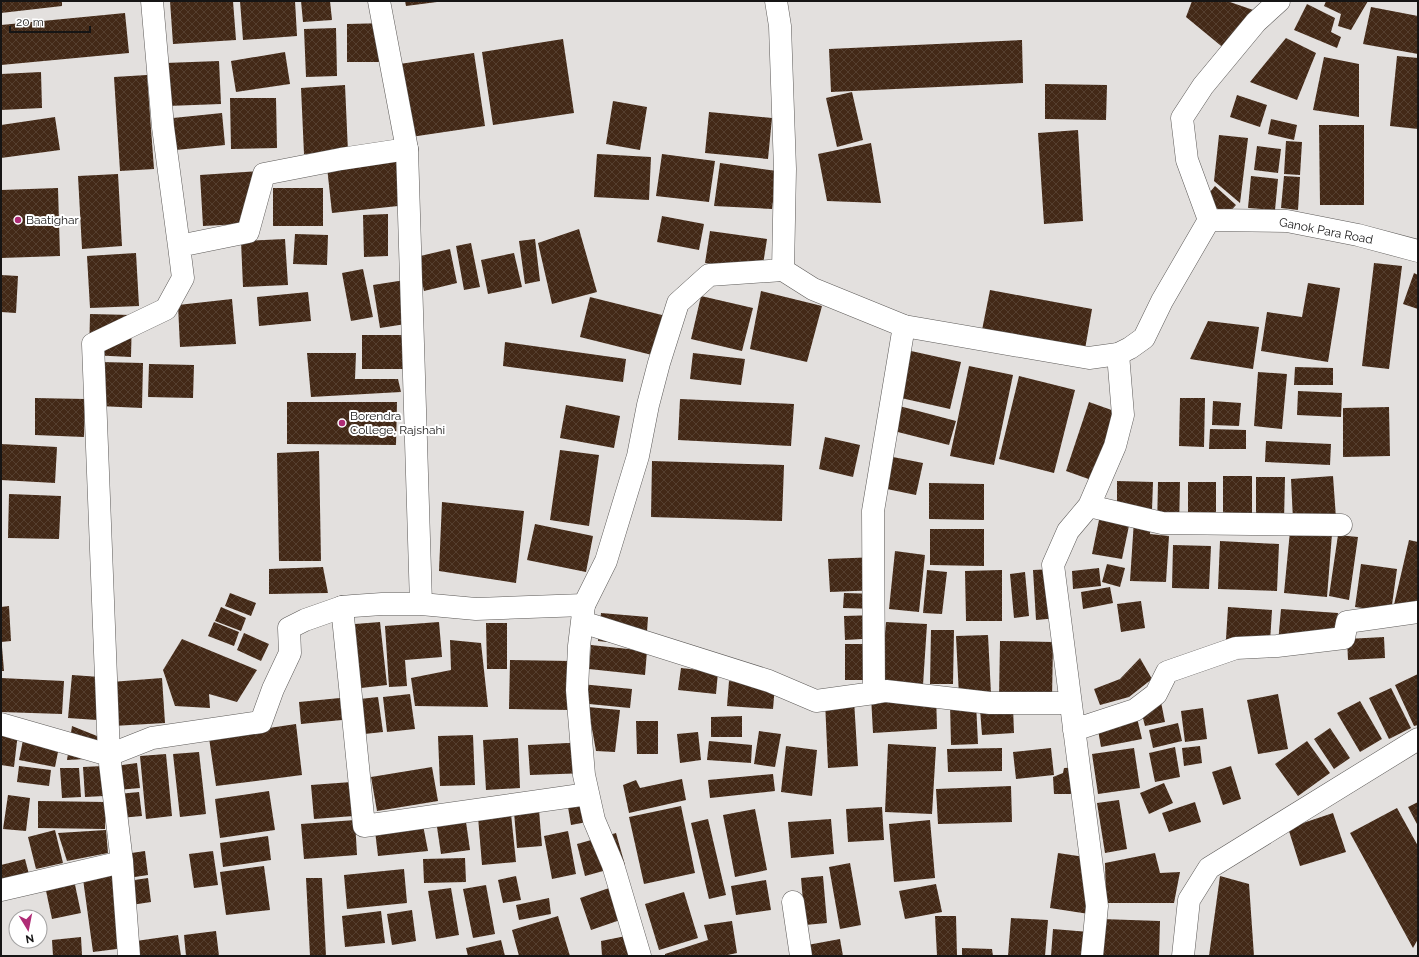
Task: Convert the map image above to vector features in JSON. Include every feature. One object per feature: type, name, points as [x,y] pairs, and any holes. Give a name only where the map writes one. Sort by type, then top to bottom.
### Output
[{"type":"street","points":[[129,956],[122,862],[110,755],[93,344],[166,309],[183,278],[163,126],[152,1]]},
{"type":"street","points":[[379,1],[407,149],[421,604]]},
{"type":"street","points":[[776,1],[780,26],[785,169],[783,270]]},
{"type":"street","points":[[640,956],[612,865],[594,820],[584,775],[577,690],[579,646],[583,613],[606,561],[638,456],[659,363],[678,303],[709,275],[783,270],[813,289],[904,326],[1088,358],[1118,354],[1130,348],[1144,338],[1162,301],[1209,220],[1186,160],[1182,118],[1203,86],[1256,22],[1279,1]]},
{"type":"street","points":[[179,246],[248,232],[264,174],[340,159],[407,149]]},
{"type":"street","name":"Ganok Para Road","points":[[1209,220],[1287,221],[1358,235],[1418,251]]},
{"type":"street","points":[[874,693],[873,511],[904,326]]},
{"type":"street","points":[[1092,956],[1097,906],[1053,565],[1068,531],[1089,506],[1115,446],[1123,415],[1118,354]]},
{"type":"street","points":[[1089,506],[1162,523],[1341,525]]},
{"type":"street","points":[[1,724],[110,755],[152,738],[260,722],[273,689],[290,653],[289,628],[305,620],[342,607],[382,604],[421,604],[476,609],[583,613],[769,681],[816,701],[886,691],[990,703],[1070,703]]},
{"type":"street","points":[[342,607],[364,826],[588,794]]},
{"type":"street","points":[[1074,730],[1135,710],[1156,694],[1166,672],[1236,648],[1277,646],[1344,638],[1347,622],[1418,612]]},
{"type":"street","points":[[1183,956],[1189,900],[1209,868],[1418,739]]},
{"type":"street","points":[[1,890],[122,862]]},
{"type":"street","points":[[793,902],[801,956]]},
{"type":"building","points":[[1,1],[62,1],[62,6],[1,13]]},
{"type":"building","points":[[170,1],[233,1],[236,40],[173,44]]},
{"type":"building","points":[[240,1],[295,1],[297,36],[243,40]]},
{"type":"building","points":[[301,1],[330,1],[332,20],[303,22]]},
{"type":"building","points":[[405,1],[437,1],[437,2],[406,6]]},
{"type":"building","points":[[1192,1],[1227,1],[1259,12],[1237,59],[1186,17]]},
{"type":"building","points":[[1326,1],[1368,1],[1351,30],[1338,26],[1341,14],[1324,6]]},
{"type":"building","points":[[1307,4],[1335,18],[1331,32],[1341,37],[1337,48],[1294,30]]},
{"type":"building","points":[[1371,7],[1418,16],[1418,54],[1363,44]]},
{"type":"building","points":[[125,13],[129,53],[1,65],[1,25]]},
{"type":"building","points":[[388,23],[388,62],[347,62],[347,24]]},
{"type":"building","points":[[336,28],[337,76],[306,77],[304,29]]},
{"type":"building","points":[[1286,38],[1316,53],[1297,100],[1250,82]]},
{"type":"building","points":[[563,39],[574,113],[493,125],[482,52]]},
{"type":"building","points":[[1022,40],[1023,83],[831,92],[829,49]]},
{"type":"building","points":[[285,52],[290,84],[236,92],[231,61]]},
{"type":"building","points":[[474,53],[485,126],[404,138],[393,65]]},
{"type":"building","points":[[1397,56],[1418,58],[1418,129],[1390,126]]},
{"type":"building","points":[[1324,57],[1359,64],[1359,117],[1313,110]]},
{"type":"building","points":[[219,61],[221,104],[167,106],[165,63]]},
{"type":"building","points":[[41,72],[42,108],[1,110],[1,74]]},
{"type":"building","points":[[147,75],[154,169],[120,171],[114,77]]},
{"type":"building","points":[[1045,84],[1107,85],[1106,120],[1045,119]]},
{"type":"building","points":[[345,85],[348,152],[304,154],[301,88]]},
{"type":"building","points":[[852,92],[863,140],[837,147],[826,98]]},
{"type":"building","points":[[1237,95],[1267,105],[1260,127],[1230,117]]},
{"type":"building","points":[[230,98],[276,98],[277,148],[231,149]]},
{"type":"building","points":[[613,101],[647,107],[640,150],[606,144]]},
{"type":"building","points":[[709,112],[772,118],[768,159],[705,153]]},
{"type":"building","points":[[222,113],[225,145],[176,150],[173,118]]},
{"type":"building","points":[[55,117],[60,150],[1,158],[1,125]]},
{"type":"building","points":[[1271,119],[1297,125],[1294,140],[1268,134]]},
{"type":"building","points":[[1319,125],[1364,125],[1364,205],[1320,205]]},
{"type":"building","points":[[1078,130],[1083,221],[1044,224],[1038,133]]},
{"type":"building","points":[[1219,135],[1248,138],[1240,203],[1214,181]]},
{"type":"building","points":[[1286,141],[1302,142],[1300,175],[1284,174]]},
{"type":"building","points":[[871,143],[881,203],[827,201],[818,154]]},
{"type":"building","points":[[1257,146],[1281,149],[1278,173],[1254,170]]},
{"type":"building","points":[[597,154],[651,157],[649,200],[594,197]]},
{"type":"building","points":[[662,154],[715,161],[709,202],[656,196]]},
{"type":"building","points":[[413,158],[417,204],[332,213],[327,167]]},
{"type":"building","points":[[720,163],[777,171],[772,209],[714,206]]},
{"type":"building","points":[[258,171],[261,223],[203,226],[200,175]]},
{"type":"building","points":[[118,174],[122,246],[82,249],[78,176]]},
{"type":"building","points":[[1251,176],[1278,179],[1275,210],[1248,208]]},
{"type":"building","points":[[1284,176],[1300,177],[1298,210],[1281,208]]},
{"type":"building","points":[[1215,186],[1236,205],[1226,216],[1205,198]]},
{"type":"building","points":[[58,188],[60,256],[1,258],[1,190]]},
{"type":"building","points":[[273,188],[323,188],[323,226],[273,226]]},
{"type":"building","points":[[388,214],[388,256],[364,257],[363,215]]},
{"type":"building","points":[[662,216],[704,224],[699,250],[657,242]]},
{"type":"building","points":[[579,229],[597,292],[552,304],[538,243]]},
{"type":"building","points":[[710,231],[767,239],[762,271],[705,263]]},
{"type":"building","points":[[295,234],[328,235],[327,265],[293,264]]},
{"type":"building","points":[[285,239],[288,285],[243,287],[241,241]]},
{"type":"building","points":[[535,239],[540,281],[525,284],[519,241]]},
{"type":"building","points":[[471,243],[480,287],[464,290],[456,246]]},
{"type":"building","points":[[450,249],[457,283],[424,291],[416,257]]},
{"type":"building","points":[[136,253],[139,306],[90,308],[87,256]]},
{"type":"building","points":[[514,253],[522,287],[488,294],[481,260]]},
{"type":"building","points":[[1374,263],[1402,266],[1389,369],[1362,366]]},
{"type":"building","points":[[363,269],[373,317],[351,321],[342,273]]},
{"type":"building","points":[[1414,273],[1418,275],[1418,309],[1403,304]]},
{"type":"building","points":[[1,275],[18,276],[16,313],[1,312]]},
{"type":"building","points":[[405,280],[412,323],[380,328],[373,285]]},
{"type":"building","points":[[1308,283],[1340,288],[1328,362],[1261,351],[1267,312],[1302,317]]},
{"type":"building","points":[[990,290],[1092,309],[1084,355],[981,335]]},
{"type":"building","points":[[761,291],[822,306],[807,362],[750,349]]},
{"type":"building","points":[[308,292],[311,321],[259,326],[257,297]]},
{"type":"building","points":[[701,296],[753,308],[742,351],[691,339]]},
{"type":"building","points":[[590,297],[666,316],[656,356],[580,337]]},
{"type":"building","points":[[232,299],[236,344],[180,347],[178,305]]},
{"type":"building","points":[[90,314],[132,315],[131,357],[89,355]]},
{"type":"building","points":[[1208,321],[1259,327],[1253,369],[1190,359]]},
{"type":"building","points":[[362,335],[408,335],[408,369],[362,369]]},
{"type":"building","points":[[505,342],[626,359],[623,382],[503,366]]},
{"type":"building","points":[[911,351],[961,362],[950,409],[901,398]]},
{"type":"building","points":[[307,353],[356,353],[355,379],[398,379],[401,392],[311,397]]},
{"type":"building","points":[[693,353],[745,359],[741,385],[690,379]]},
{"type":"building","points":[[101,362],[143,363],[142,408],[99,406]]},
{"type":"building","points":[[149,364],[194,365],[193,398],[148,397]]},
{"type":"building","points":[[969,366],[1013,375],[994,465],[950,456]]},
{"type":"building","points":[[1295,367],[1333,368],[1333,385],[1294,385]]},
{"type":"building","points":[[1258,372],[1287,374],[1282,429],[1254,426]]},
{"type":"building","points":[[1019,376],[1075,390],[1054,473],[999,459]]},
{"type":"building","points":[[1298,391],[1342,393],[1341,417],[1297,415]]},
{"type":"building","points":[[35,398],[85,399],[84,437],[35,435]]},
{"type":"building","points":[[1180,398],[1205,398],[1204,447],[1179,446]]},
{"type":"building","points":[[680,399],[794,404],[791,446],[678,440]]},
{"type":"building","points":[[1213,401],[1241,403],[1239,426],[1212,425]]},
{"type":"building","name":"Borendra College, Rajshahi","points":[[287,402],[397,402],[396,445],[287,444]]},
{"type":"building","points":[[1089,402],[1120,413],[1097,482],[1066,471]]},
{"type":"building","points":[[888,403],[956,421],[949,445],[882,428]]},
{"type":"building","points":[[566,405],[620,416],[614,448],[560,438]]},
{"type":"building","points":[[1389,407],[1390,456],[1343,457],[1343,408]]},
{"type":"building","points":[[1210,429],[1246,430],[1246,449],[1209,449]]},
{"type":"building","points":[[825,437],[860,445],[853,477],[819,469]]},
{"type":"building","points":[[1266,441],[1331,444],[1330,465],[1265,462]]},
{"type":"building","points":[[1,444],[57,447],[55,483],[1,480]]},
{"type":"building","points":[[560,450],[599,455],[589,526],[550,520]]},
{"type":"building","name":"Borendra College, Rajshahi","points":[[319,451],[321,561],[279,561],[277,453]]},
{"type":"building","points":[[888,456],[923,463],[916,495],[882,488]]},
{"type":"building","points":[[652,461],[784,465],[782,521],[651,517]]},
{"type":"building","points":[[1223,476],[1252,476],[1252,521],[1223,521]]},
{"type":"building","points":[[1333,476],[1336,518],[1293,520],[1291,479]]},
{"type":"building","points":[[1256,477],[1285,477],[1284,521],[1256,521]]},
{"type":"building","points":[[1117,481],[1153,482],[1152,510],[1117,510]]},
{"type":"building","points":[[1158,482],[1180,482],[1179,528],[1157,528]]},
{"type":"building","points":[[1188,482],[1216,482],[1216,526],[1188,527]]},
{"type":"building","points":[[929,483],[984,484],[984,520],[929,519]]},
{"type":"building","points":[[9,494],[61,496],[59,539],[8,538]]},
{"type":"building","points":[[442,502],[524,511],[516,583],[439,571]]},
{"type":"building","points":[[1100,515],[1130,521],[1122,559],[1092,554]]},
{"type":"building","points":[[1134,520],[1151,523],[1150,534],[1169,536],[1166,582],[1130,581]]},
{"type":"building","points":[[535,524],[593,536],[586,572],[527,560]]},
{"type":"building","points":[[930,529],[984,529],[984,566],[930,565]]},
{"type":"building","points":[[1290,531],[1332,534],[1327,597],[1284,593]]},
{"type":"building","points":[[1338,535],[1358,537],[1349,600],[1329,596]]},
{"type":"building","points":[[1409,540],[1418,542],[1418,615],[1393,609]]},
{"type":"building","points":[[1220,541],[1279,544],[1277,591],[1218,589]]},
{"type":"building","points":[[1173,545],[1211,546],[1209,589],[1172,588]]},
{"type":"building","points":[[895,551],[925,555],[919,612],[889,609]]},
{"type":"building","points":[[877,557],[879,590],[830,592],[828,559]]},
{"type":"building","points":[[1107,564],[1125,568],[1120,587],[1102,582]]},
{"type":"building","points":[[1361,564],[1397,569],[1391,612],[1355,607]]},
{"type":"building","points":[[323,567],[328,593],[269,594],[269,569]]},
{"type":"building","points":[[1099,568],[1101,586],[1073,589],[1072,571]]},
{"type":"building","points":[[1054,569],[1058,618],[1036,620],[1033,570]]},
{"type":"building","points":[[927,570],[947,572],[942,614],[923,613]]},
{"type":"building","points":[[1002,570],[1002,621],[966,621],[965,571]]},
{"type":"building","points":[[1025,572],[1029,616],[1014,618],[1010,574]]},
{"type":"building","points":[[1110,587],[1113,603],[1083,609],[1081,592]]},
{"type":"building","points":[[230,593],[256,603],[251,616],[225,606]]},
{"type":"building","points":[[844,593],[878,594],[878,609],[843,608]]},
{"type":"building","points":[[1141,601],[1145,628],[1121,632],[1117,604]]},
{"type":"building","points":[[9,606],[11,641],[1,642],[1,607]]},
{"type":"building","points":[[221,607],[246,618],[241,631],[215,621]]},
{"type":"building","points":[[1228,607],[1272,610],[1269,658],[1225,655]]},
{"type":"building","points":[[1281,609],[1338,613],[1334,648],[1278,643]]},
{"type":"building","points":[[601,613],[648,617],[646,646],[598,641]]},
{"type":"building","points":[[878,615],[879,638],[845,640],[844,616]]},
{"type":"building","points":[[214,622],[239,632],[234,646],[208,636]]},
{"type":"building","points":[[380,622],[387,685],[361,688],[355,624]]},
{"type":"building","points":[[439,622],[442,657],[405,660],[407,686],[389,687],[385,626]]},
{"type":"building","points":[[886,622],[927,624],[923,685],[881,682]]},
{"type":"building","points":[[486,623],[507,623],[507,669],[487,669]]},
{"type":"building","points":[[931,630],[954,630],[953,684],[930,684]]},
{"type":"building","points":[[244,633],[269,644],[261,661],[237,650]]},
{"type":"building","points":[[988,635],[991,694],[959,696],[956,636]]},
{"type":"building","points":[[1384,637],[1385,658],[1348,660],[1347,639]]},
{"type":"building","points":[[182,639],[257,670],[237,702],[209,694],[210,708],[175,706],[163,670]]},
{"type":"building","points":[[450,640],[481,643],[488,707],[415,706],[411,678],[451,670]]},
{"type":"building","points":[[1000,641],[1053,642],[1052,699],[999,698]]},
{"type":"building","points":[[845,644],[877,644],[878,680],[845,680]]},
{"type":"building","points":[[591,645],[647,651],[645,675],[589,669]]},
{"type":"building","points":[[2,647],[4,671],[1,671]]},
{"type":"building","points":[[1140,658],[1152,679],[1129,697],[1100,705],[1094,689],[1120,679]]},
{"type":"building","points":[[510,660],[571,661],[570,710],[509,709]]},
{"type":"building","points":[[681,668],[718,672],[716,694],[678,690]]},
{"type":"building","points":[[1418,674],[1418,725],[1414,726],[1395,685]]},
{"type":"building","points":[[72,675],[100,677],[97,720],[68,718]]},
{"type":"building","points":[[1,678],[64,681],[62,714],[1,712]]},
{"type":"building","points":[[162,678],[165,723],[113,726],[111,682]]},
{"type":"building","points":[[729,681],[775,685],[773,709],[727,706]]},
{"type":"building","points":[[581,684],[632,689],[630,708],[579,703]]},
{"type":"building","points":[[1391,688],[1411,728],[1389,739],[1369,698]]},
{"type":"building","points":[[936,693],[937,729],[873,733],[871,696]]},
{"type":"building","points":[[410,694],[415,729],[387,732],[383,697]]},
{"type":"building","points":[[1278,694],[1288,749],[1258,754],[1247,700]]},
{"type":"building","points":[[378,697],[383,732],[355,735],[351,700]]},
{"type":"building","points":[[340,698],[342,720],[301,724],[299,702]]},
{"type":"building","points":[[854,700],[858,766],[828,768],[825,701]]},
{"type":"building","points":[[1360,701],[1382,739],[1360,752],[1337,713]]},
{"type":"building","points":[[1161,702],[1165,722],[1145,726],[1140,707]]},
{"type":"building","points":[[976,703],[978,744],[951,745],[950,704]]},
{"type":"building","points":[[1134,705],[1142,739],[1101,747],[1095,713]]},
{"type":"building","points":[[588,707],[620,710],[615,752],[596,751]]},
{"type":"building","points":[[1013,707],[1014,733],[982,735],[980,709]]},
{"type":"building","points":[[1203,708],[1207,739],[1185,742],[1181,711]]},
{"type":"building","points":[[742,716],[742,737],[711,737],[711,717]]},
{"type":"building","points":[[636,721],[658,721],[658,754],[637,754]]},
{"type":"building","points":[[1178,723],[1182,741],[1153,748],[1149,730]]},
{"type":"building","points":[[296,724],[302,775],[216,786],[208,731],[269,728]]},
{"type":"building","points":[[26,725],[62,732],[55,767],[19,760]]},
{"type":"building","points":[[72,726],[97,736],[107,749],[105,758],[67,760]]},
{"type":"building","points":[[1330,728],[1350,758],[1334,769],[1314,739]]},
{"type":"building","points":[[1,731],[18,733],[14,767],[1,765]]},
{"type":"building","points":[[759,731],[781,734],[775,767],[754,764]]},
{"type":"building","points":[[698,732],[701,760],[680,763],[677,734]]},
{"type":"building","points":[[473,735],[475,785],[440,786],[438,736]]},
{"type":"building","points":[[518,738],[520,788],[486,790],[483,740]]},
{"type":"building","points":[[709,741],[752,745],[751,763],[707,760]]},
{"type":"building","points":[[1307,741],[1330,773],[1298,796],[1275,764]]},
{"type":"building","points":[[588,742],[589,773],[530,775],[528,745]]},
{"type":"building","points":[[888,744],[936,747],[932,814],[885,812]]},
{"type":"building","points":[[786,746],[817,750],[812,796],[781,792]]},
{"type":"building","points":[[1200,746],[1202,763],[1184,766],[1182,748]]},
{"type":"building","points":[[1175,747],[1180,777],[1155,782],[1149,753]]},
{"type":"building","points":[[1002,748],[1002,771],[948,772],[947,749]]},
{"type":"building","points":[[1051,748],[1054,775],[1016,779],[1013,752]]},
{"type":"building","points":[[1134,748],[1140,788],[1098,794],[1092,754]]},
{"type":"building","points":[[199,752],[206,814],[180,817],[173,754]]},
{"type":"building","points":[[166,754],[172,816],[146,819],[140,756]]},
{"type":"building","points":[[137,763],[140,788],[118,790],[115,766]]},
{"type":"building","points":[[19,766],[51,770],[49,786],[17,782]]},
{"type":"building","points":[[103,766],[104,796],[85,797],[83,767]]},
{"type":"building","points":[[1231,766],[1241,799],[1223,805],[1212,772]]},
{"type":"building","points":[[432,767],[438,801],[377,811],[371,777]]},
{"type":"building","points":[[1084,767],[1087,794],[1054,794],[1053,777],[1063,773],[1064,768]]},
{"type":"building","points":[[60,768],[79,768],[81,797],[62,798]]},
{"type":"building","points":[[773,774],[775,791],[710,798],[708,780]]},
{"type":"building","points":[[682,779],[686,800],[629,813],[623,785],[636,780],[640,788]]},
{"type":"building","points":[[365,781],[367,815],[314,819],[311,785]]},
{"type":"building","points":[[1164,783],[1173,803],[1149,814],[1140,793]]},
{"type":"building","points":[[1011,786],[1012,822],[938,824],[936,789]]},
{"type":"building","points":[[565,789],[603,819],[571,825]]},
{"type":"building","points":[[269,791],[275,830],[220,838],[215,799]]},
{"type":"building","points":[[139,792],[142,816],[120,818],[118,794]]},
{"type":"building","points":[[8,795],[30,798],[26,831],[3,829]]},
{"type":"building","points":[[1119,800],[1127,849],[1105,853],[1097,803]]},
{"type":"building","points":[[38,801],[106,802],[105,829],[38,828]]},
{"type":"building","points":[[1195,802],[1201,822],[1169,832],[1162,813]]},
{"type":"building","points":[[1418,802],[1418,826],[1408,807]]},
{"type":"building","points":[[681,806],[695,873],[644,884],[629,817]]},
{"type":"building","points":[[882,807],[884,840],[848,842],[846,809]]},
{"type":"building","points":[[1397,808],[1418,846],[1418,939],[1413,948],[1350,833]]},
{"type":"building","points":[[755,809],[767,870],[735,877],[723,815]]},
{"type":"building","points":[[539,810],[542,846],[517,848],[514,812]]},
{"type":"building","points":[[1333,813],[1346,852],[1300,866],[1288,828]]},
{"type":"building","points":[[511,814],[516,862],[482,865],[478,817]]},
{"type":"building","points":[[708,819],[726,895],[709,899],[691,823]]},
{"type":"building","points":[[831,819],[834,854],[791,858],[788,822]]},
{"type":"building","points":[[355,820],[357,855],[304,859],[301,824]]},
{"type":"building","points":[[930,820],[935,878],[894,882],[889,824]]},
{"type":"building","points":[[466,822],[470,850],[441,854],[437,827]]},
{"type":"building","points":[[423,825],[428,851],[378,856],[375,831]]},
{"type":"building","points":[[55,830],[63,863],[36,869],[28,837]]},
{"type":"building","points":[[106,830],[108,853],[67,861],[58,833]]},
{"type":"building","points":[[568,831],[576,874],[552,879],[544,836]]},
{"type":"building","points":[[616,833],[625,865],[585,876],[577,844]]},
{"type":"building","points":[[268,836],[271,860],[223,867],[220,843]]},
{"type":"building","points":[[145,851],[148,875],[128,878],[125,854]]},
{"type":"building","points":[[213,851],[218,885],[194,888],[189,854]]},
{"type":"building","points":[[1058,853],[1098,859],[1089,914],[1050,908]]},
{"type":"building","points":[[1155,853],[1160,873],[1180,872],[1174,903],[1106,903],[1105,863]]},
{"type":"building","points":[[465,858],[466,882],[424,883],[423,859]]},
{"type":"building","points":[[25,859],[30,878],[1,885],[1,865]]},
{"type":"building","points":[[850,863],[861,925],[840,929],[829,867]]},
{"type":"building","points":[[264,866],[270,910],[226,915],[220,872]]},
{"type":"building","points":[[404,869],[407,903],[347,909],[344,875]]},
{"type":"building","points":[[115,874],[125,948],[93,952],[83,879]]},
{"type":"building","points":[[516,876],[521,900],[503,903],[498,880]]},
{"type":"building","points":[[823,876],[827,923],[805,925],[801,878]]},
{"type":"building","points":[[1220,876],[1249,884],[1254,956],[1209,956]]},
{"type":"building","points":[[148,878],[151,902],[131,905],[128,881]]},
{"type":"building","points":[[306,878],[322,878],[326,956],[310,956]]},
{"type":"building","points":[[74,880],[81,913],[52,919],[45,886]]},
{"type":"building","points":[[766,880],[771,910],[736,915],[731,886]]},
{"type":"building","points":[[936,884],[942,912],[905,919],[899,891]]},
{"type":"building","points":[[486,885],[495,934],[473,938],[463,889]]},
{"type":"building","points":[[615,886],[626,918],[591,930],[580,898]]},
{"type":"building","points":[[451,888],[459,935],[436,939],[428,891]]},
{"type":"building","points":[[684,892],[698,938],[659,950],[645,904]]},
{"type":"building","points":[[549,898],[551,914],[519,920],[516,905]]},
{"type":"building","points":[[412,910],[416,941],[392,945],[387,914]]},
{"type":"building","points":[[381,911],[385,943],[345,947],[342,916]]},
{"type":"building","points":[[558,916],[570,956],[519,956],[512,930]]},
{"type":"building","points":[[935,916],[956,916],[957,956],[937,956]]},
{"type":"building","points":[[1011,918],[1048,920],[1045,956],[1008,956]]},
{"type":"building","points":[[1101,919],[1160,921],[1159,956],[1100,956]]},
{"type":"building","points":[[732,921],[737,953],[723,956],[665,956],[665,954],[708,940],[704,925]]},
{"type":"building","points":[[1053,929],[1089,932],[1088,956],[1051,956]]},
{"type":"building","points":[[216,931],[219,956],[186,956],[184,935]]},
{"type":"building","points":[[178,935],[181,956],[138,956],[136,941]]},
{"type":"building","points":[[626,936],[630,956],[602,956],[601,941]]},
{"type":"building","points":[[81,937],[82,955],[53,956],[52,940]]},
{"type":"building","points":[[840,939],[843,956],[804,956],[802,946]]},
{"type":"building","points":[[501,940],[505,956],[468,956],[466,948]]},
{"type":"building","points":[[962,948],[992,949],[993,956],[962,956]]},
{"type":"place","name":"Baatighar","points":[[18,220]]},
{"type":"place","name":"Borendra College, Rajshahi","points":[[342,423]]}]
